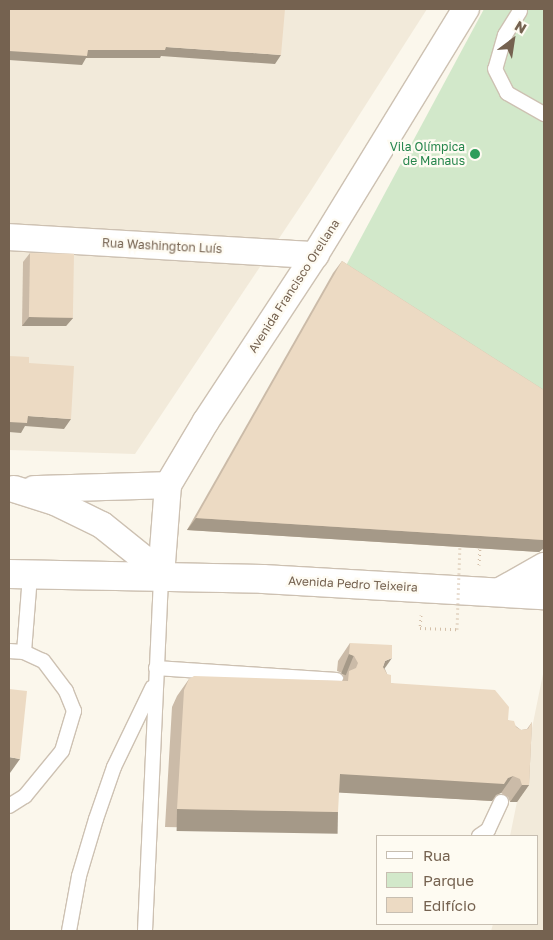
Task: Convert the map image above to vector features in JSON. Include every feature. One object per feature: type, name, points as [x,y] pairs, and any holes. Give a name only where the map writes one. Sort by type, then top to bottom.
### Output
[{"type":"street","name":"Avenida Francisco Orellana","points":[[161,576],[168,485],[206,421],[316,255],[466,9]]},
{"type":"street","name":"Rua Washington Luís","points":[[9,237],[316,255]]},
{"type":"street","points":[[12,489],[168,485]]},
{"type":"street","points":[[12,489],[55,502],[102,525],[143,558],[161,576]]},
{"type":"street","points":[[488,591],[544,567]]},
{"type":"street","name":"Avenida Pedro Teixeira","points":[[19,575],[161,576],[488,591],[544,596]]},
{"type":"lane","points":[[520,11],[505,35],[495,69],[507,93],[544,114]]},
{"type":"lane","points":[[19,575],[24,652]]},
{"type":"lane","points":[[145,931],[161,576]]},
{"type":"lane","points":[[9,651],[24,652],[44,661],[66,691],[74,711],[62,751],[25,796],[9,806]]},
{"type":"lane","points":[[156,668],[337,680]]},
{"type":"lane","points":[[68,931],[79,876],[114,767],[155,683]]},
{"type":"lane","points":[[480,835],[488,830],[501,802]]},
{"type":"path","points":[[420,628],[457,629],[460,537]]},
{"type":"path","points":[[480,542],[488,591]]},
{"type":"shaded area","points":[[9,9],[427,9],[310,192],[135,454],[9,450]]},
{"type":"shaded area","points":[[544,669],[544,931],[491,931],[493,925],[538,925],[538,835],[510,835]]},
{"type":"green space","name":"Vila Olímpica de Manaus","points":[[484,9],[544,9],[544,439],[328,299]]},
{"type":"building","points":[[9,9],[285,9],[281,55],[166,47],[165,50],[88,50],[87,56],[9,51]]},
{"type":"building","points":[[30,253],[74,254],[73,318],[29,317]]},
{"type":"building","points":[[342,261],[544,390],[544,540],[196,518]]},
{"type":"building","points":[[9,356],[29,357],[29,363],[74,366],[71,419],[28,416],[27,423],[9,422]]},
{"type":"building","points":[[350,643],[392,645],[392,658],[385,661],[383,667],[387,674],[391,675],[391,683],[495,690],[509,707],[508,720],[514,721],[516,727],[521,730],[528,729],[532,722],[529,785],[522,785],[520,779],[513,776],[508,778],[504,784],[340,774],[338,812],[177,809],[184,690],[189,679],[194,676],[348,681],[349,671],[356,668],[358,663],[354,656],[349,654]]},
{"type":"building","points":[[9,689],[27,691],[20,759],[9,757]]},
{"type":"place","name":"Vila Olímpica de Manaus","points":[[475,154]]}]
